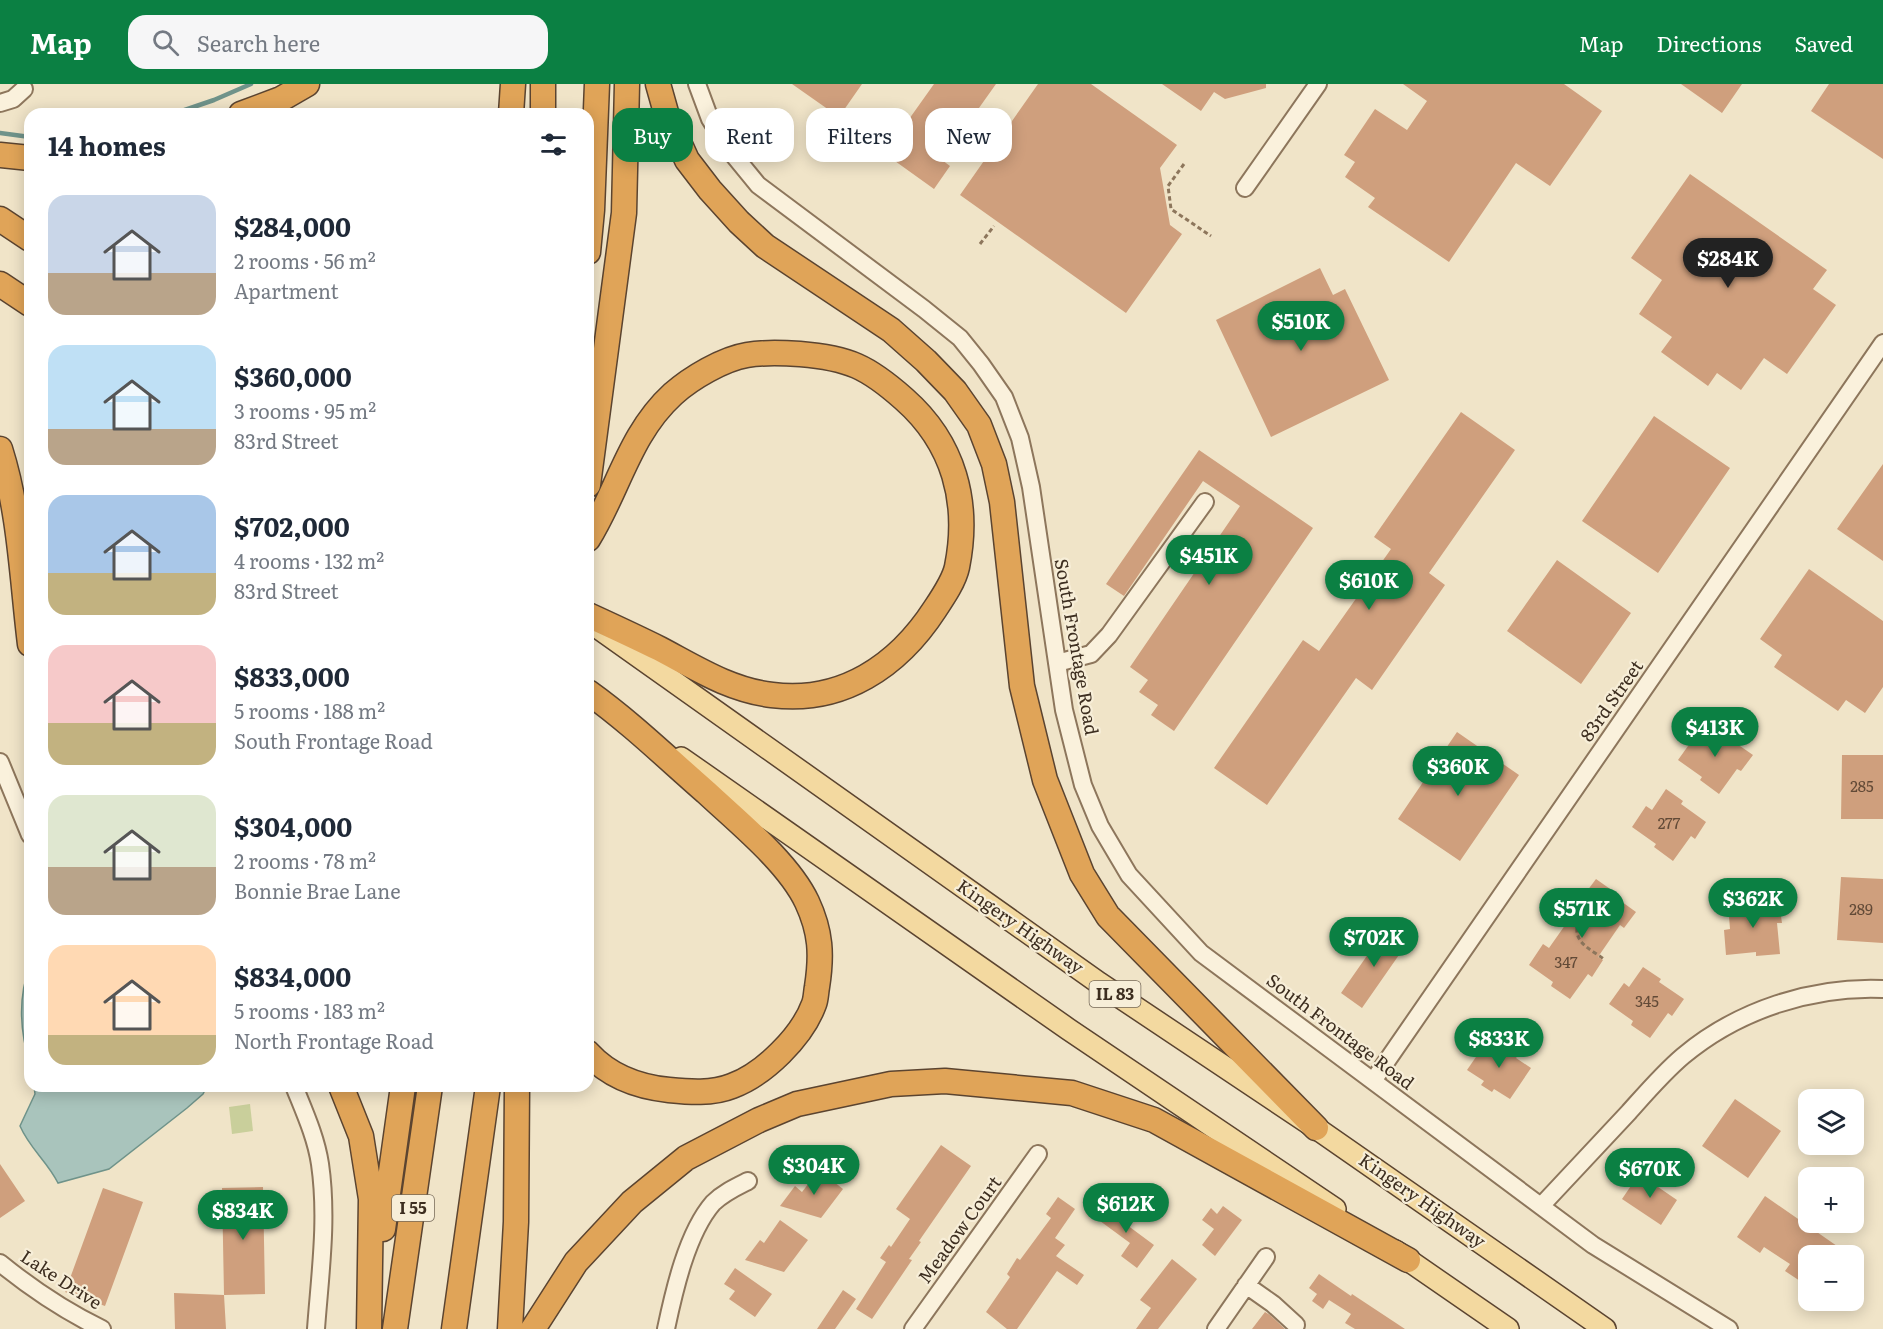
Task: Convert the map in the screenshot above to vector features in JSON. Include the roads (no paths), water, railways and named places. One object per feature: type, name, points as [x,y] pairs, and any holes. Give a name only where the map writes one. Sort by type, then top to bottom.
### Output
[{"type":"highway","points":[[257,108],[281,99],[308,84]]},
{"type":"highway","points":[[511,108],[513,84]]},
{"type":"highway","points":[[543,84],[543,108]]},
{"type":"highway","points":[[594,160],[597,84]]},
{"type":"highway","points":[[594,440],[624,213],[627,84]]},
{"type":"highway","points":[[658,84],[667,116],[687,160],[739,222],[765,246],[891,330],[955,391],[979,425],[994,464],[1002,502],[1022,686],[1044,780],[1082,874],[1108,916],[1316,1128]]},
{"type":"highway","points":[[0,155],[24,157]]},
{"type":"highway","points":[[0,219],[24,235]]},
{"type":"highway","points":[[0,284],[24,300]]},
{"type":"highway","points":[[594,529],[616,479],[648,423],[673,394],[709,369],[747,355],[787,353],[826,356],[859,365],[887,384],[914,408],[937,435],[954,469],[961,504],[956,569],[941,601],[920,632],[892,660],[862,679],[829,691],[795,697],[770,695],[728,685],[632,643],[594,619]]},
{"type":"highway","points":[[0,449],[10,480],[20,540],[24,597]]},
{"type":"highway","points":[[594,696],[620,715],[738,821],[787,872],[807,901],[819,935],[821,956],[814,1004],[796,1036],[773,1060],[753,1075],[730,1087],[699,1092],[644,1086],[617,1075],[594,1060]]},
{"type":"highway","points":[[533,1329],[576,1262],[632,1202],[686,1158],[759,1120],[797,1104],[891,1084],[945,1081],[1072,1093],[1154,1120],[1408,1260]]},
{"type":"highway","points":[[343,1092],[361,1136],[371,1199],[370,1322]]},
{"type":"highway","points":[[370,1322],[402,1092]]},
{"type":"highway","name":"I 55","points":[[395,1329],[429,1092]]},
{"type":"highway","points":[[454,1329],[487,1092]]},
{"type":"highway","points":[[510,1329],[516,1222],[517,1092]]},
{"type":"main road","name":"Kingery Highway","points":[[594,624],[632,643],[1099,983],[1316,1128],[1605,1329]]},
{"type":"main road","points":[[620,715],[1068,1029],[1508,1329]]},
{"type":"street","name":"South Frontage Road","points":[[697,84],[710,119],[731,152],[758,185],[960,338],[1004,397],[1020,438],[1031,487],[1064,710],[1083,785],[1100,826],[1129,875],[1201,953],[1593,1245],[1729,1329]]},
{"type":"street","points":[[1245,188],[1318,84]]},
{"type":"street","points":[[0,103],[13,99],[24,89]]},
{"type":"street","name":"83rd Street","points":[[1373,1081],[1883,343]]},
{"type":"street","points":[[1057,663],[1091,654],[1109,635],[1205,502]]},
{"type":"street","points":[[0,762],[24,820]]},
{"type":"street","points":[[1541,1206],[1669,1069],[1699,1044],[1726,1027],[1777,1004],[1823,992],[1883,989]]},
{"type":"street","points":[[296,1092],[320,1163],[323,1231],[316,1329]]},
{"type":"street","name":"Meadow Court","points":[[913,1329],[1038,1154]]},
{"type":"street","points":[[666,1329],[682,1265],[700,1225],[713,1204],[728,1191],[748,1181]]},
{"type":"street","points":[[1216,1329],[1266,1257]]},
{"type":"street","name":"Lake Drive","points":[[0,1263],[35,1291],[102,1329]]},
{"type":"street","points":[[1246,1285],[1273,1304],[1296,1325]]},
{"type":"water","points":[[24,989],[24,1040],[22,1027]]},
{"type":"water","points":[[35,1092],[204,1092],[109,1169],[58,1183],[20,1126]]},
{"type":"waterway","points":[[191,108],[251,84]]},
{"type":"waterway","points":[[0,133],[24,136]]}]
